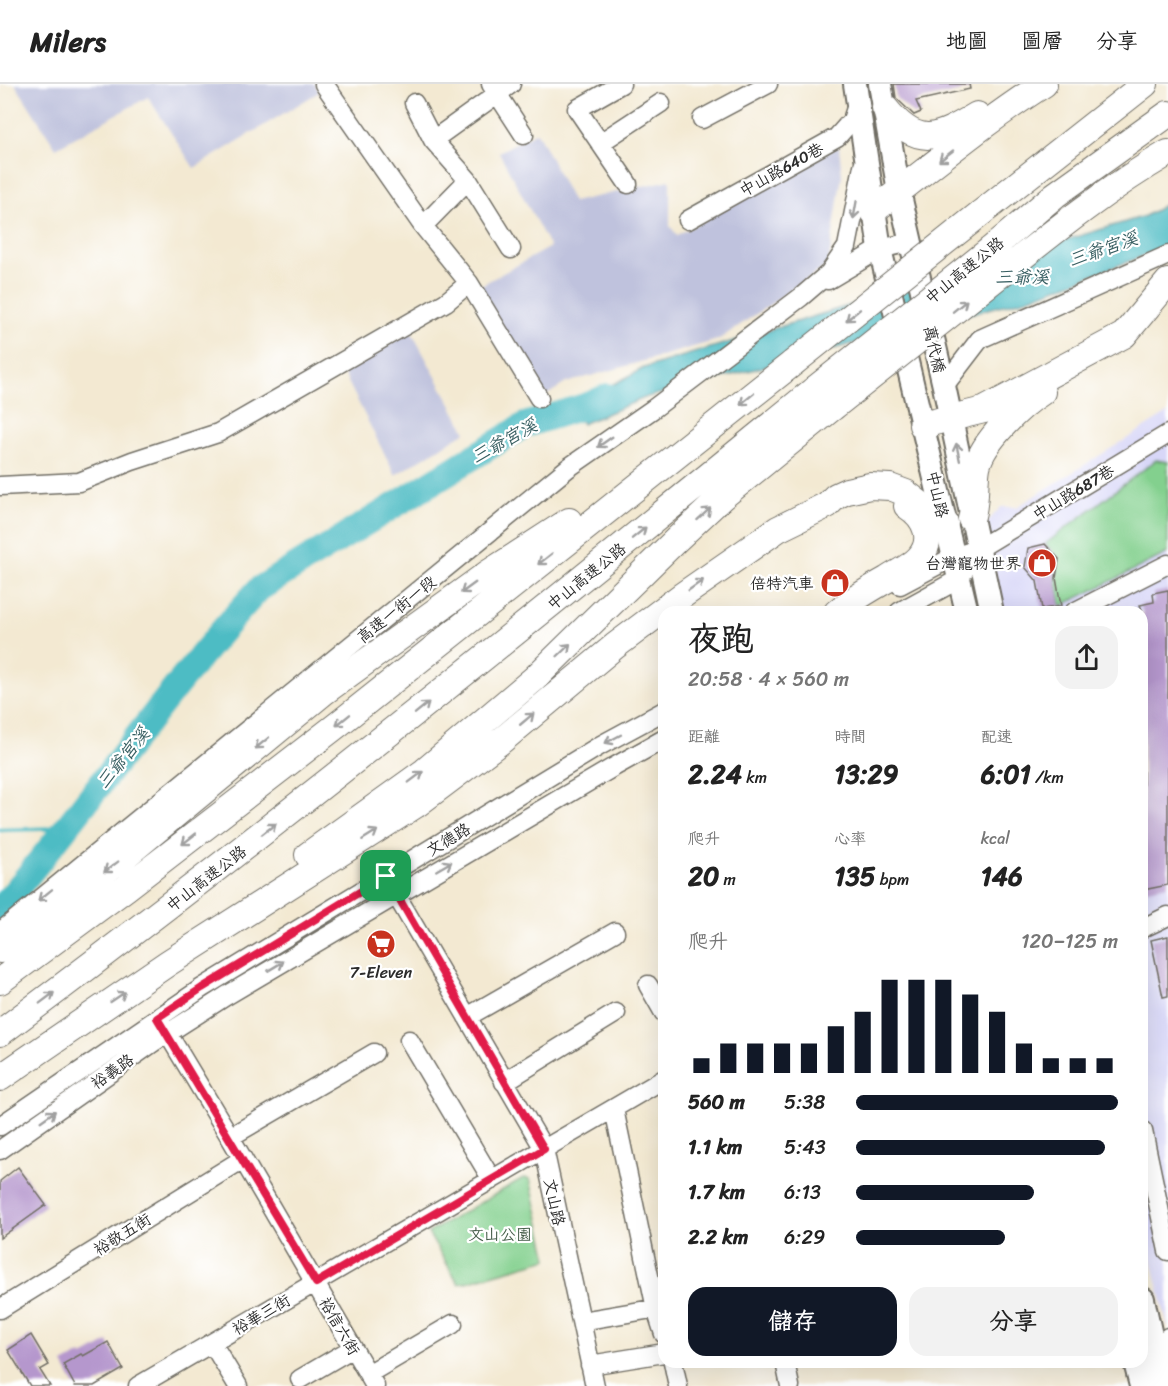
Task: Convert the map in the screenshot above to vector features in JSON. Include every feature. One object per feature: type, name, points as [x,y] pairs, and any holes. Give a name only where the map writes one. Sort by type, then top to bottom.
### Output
[{"type":"highway","points":[[873,211],[1009,106],[1044,84]]},
{"type":"highway","name":"中山高速公路","points":[[0,981],[126,888],[336,726],[1145,84]]},
{"type":"highway","points":[[883,96],[905,129],[927,136],[947,132],[980,113],[1009,106]]},
{"type":"highway","name":"中山高速公路","points":[[0,1033],[154,919],[375,745],[990,250],[1055,195],[1168,114]]},
{"type":"highway","points":[[168,963],[260,889],[387,800],[461,741],[534,679],[721,498],[832,408],[1072,217],[1113,186],[1168,153]]},
{"type":"highway","points":[[971,519],[974,510],[978,461],[994,438],[1031,400],[1090,361],[1124,335],[1168,282]]},
{"type":"highway","points":[[922,425],[984,410],[1124,335]]},
{"type":"highway","points":[[0,950],[125,856],[324,692],[487,574],[710,429]]},
{"type":"highway","points":[[668,606],[778,529],[827,505],[836,496],[856,488],[875,486],[890,488],[914,498],[945,523]]},
{"type":"highway","points":[[827,505],[839,504],[866,495],[887,498],[906,505],[916,513],[925,523],[928,534],[924,551],[916,561],[844,606]]},
{"type":"highway","points":[[0,1078],[168,963],[417,804],[501,741],[615,646],[658,614]]},
{"type":"main road","points":[[857,93],[864,153],[880,249]]},
{"type":"main road","points":[[883,96],[899,191],[912,248]]},
{"type":"main road","name":"萬代橋","points":[[912,248],[944,386]]},
{"type":"main road","name":"萬代橋","points":[[880,249],[911,376]]},
{"type":"main road","name":"中山路","points":[[911,376],[966,606]]},
{"type":"main road","name":"中山路","points":[[944,386],[991,606]]},
{"type":"main road","points":[[1141,1386],[1151,1371],[1148,1344]]},
{"type":"street","points":[[324,84],[423,226],[470,283],[539,398]]},
{"type":"street","points":[[621,84],[577,109],[628,183]]},
{"type":"street","points":[[702,119],[768,84]]},
{"type":"street","points":[[433,140],[499,87],[524,135]]},
{"type":"street","name":"中山路640巷","points":[[688,220],[837,137],[852,120],[857,93]]},
{"type":"street","points":[[414,103],[433,140],[468,180],[511,249]]},
{"type":"street","points":[[600,143],[661,103]]},
{"type":"street","name":"高速一街一段","points":[[0,932],[568,468],[653,409],[801,297],[829,273],[847,247],[864,153]]},
{"type":"street","points":[[423,226],[468,180]]},
{"type":"street","name":"高速一街一段","points":[[801,297],[880,249],[912,248]]},
{"type":"street","points":[[944,386],[980,339],[1168,255]]},
{"type":"street","points":[[0,486],[79,482],[132,461],[219,433],[446,302],[470,283]]},
{"type":"street","name":"中山路687巷","points":[[978,549],[1168,434]]},
{"type":"street","points":[[859,606],[953,556],[978,549]]},
{"type":"street","points":[[910,606],[959,579],[978,549]]},
{"type":"street","points":[[1086,606],[1168,564]]},
{"type":"street","name":"文德路","points":[[202,988],[591,752],[658,714]]},
{"type":"street","name":"文德路","points":[[226,996],[396,894],[658,742]]},
{"type":"street","name":"文山路","points":[[386,876],[544,1149],[594,1386]]},
{"type":"street","points":[[1148,926],[1168,916]]},
{"type":"street","points":[[467,1017],[615,932]]},
{"type":"street","points":[[648,985],[658,1002]]},
{"type":"street","name":"裕義路","points":[[0,1150],[162,1025],[202,988]]},
{"type":"street","name":"裕義路","points":[[0,1126],[162,1025],[226,996]]},
{"type":"street","points":[[504,1082],[616,1013]]},
{"type":"street","name":"裕信六街","points":[[162,1025],[372,1380]]},
{"type":"street","points":[[409,1040],[492,1180]]},
{"type":"street","points":[[230,1137],[374,1053]]},
{"type":"street","name":"裕華三街","points":[[138,1386],[658,1083]]},
{"type":"street","points":[[614,1109],[658,1299]]},
{"type":"street","points":[[1148,1155],[1168,1251]]},
{"type":"street","name":"裕敬五街","points":[[0,1309],[243,1159]]},
{"type":"street","points":[[581,1321],[658,1308]]},
{"type":"street","points":[[372,1380],[453,1324]]},
{"type":"street","points":[[1151,1371],[1168,1337]]},
{"type":"street","points":[[212,1343],[238,1386]]},
{"type":"street","points":[[300,1380],[353,1348]]},
{"type":"street","points":[[590,1365],[658,1354]]},
{"type":"street","points":[[674,1368],[678,1386]]},
{"type":"street","points":[[786,1368],[790,1386]]},
{"type":"shaded area","points":[[15,84],[315,84],[319,92],[194,168],[148,97],[56,148]]},
{"type":"shaded area","points":[[537,132],[573,202],[670,180],[670,226],[677,235],[839,146],[842,175],[828,265],[718,340],[566,383],[542,398],[476,288],[550,247],[499,152]]},
{"type":"shaded area","points":[[411,331],[466,432],[395,475],[343,372]]},
{"type":"shaded area","points":[[1168,413],[1168,1328],[1148,1243],[1148,606],[998,606],[980,530],[1001,507],[1017,507]]},
{"type":"green space","points":[[1156,460],[1168,462],[1168,553],[1061,606],[1056,578],[1059,559],[1045,544]]},
{"type":"green space","name":"文山公園","points":[[523,1178],[530,1179],[548,1259],[459,1284],[428,1233]]},
{"type":"water","name":"三爺溪","points":[[1168,203],[1168,247],[1027,299],[647,397],[582,424],[577,404],[644,368],[1145,216]]},
{"type":"building","points":[[894,84],[969,84],[970,89],[916,101],[921,112],[914,115],[896,98]]},
{"type":"building","name":"台灣寵物世界","points":[[1045,544],[1059,559],[1056,578],[1061,606],[1041,606],[1037,581],[1025,567],[1028,548]]},
{"type":"building","points":[[1168,590],[1168,885],[1148,889],[1148,606],[1140,605],[1154,602],[1153,593]]},
{"type":"building","points":[[1168,936],[1168,996],[1163,997],[1151,940]]},
{"type":"building","points":[[18,1167],[46,1205],[0,1238],[0,1181]]},
{"type":"building","points":[[31,1335],[49,1365],[40,1370],[50,1386],[30,1386],[8,1350]]},
{"type":"building","points":[[108,1342],[123,1369],[94,1386],[75,1386],[63,1364]]},
{"type":"waterway","name":"三爺宮溪","points":[[0,909],[192,667],[259,589],[525,425],[588,405],[608,396]]},
{"type":"waterway","points":[[0,830],[66,828]]},
{"type":"place","name":"台灣寵物世界","points":[[1042,563]]},
{"type":"place","name":"倍特汽車","points":[[835,583]]},
{"type":"place","name":"7-Eleven","points":[[381,944]]},
{"type":"route","points":[[386,876],[544,1149],[316,1283],[157,1018],[386,876]]}]
